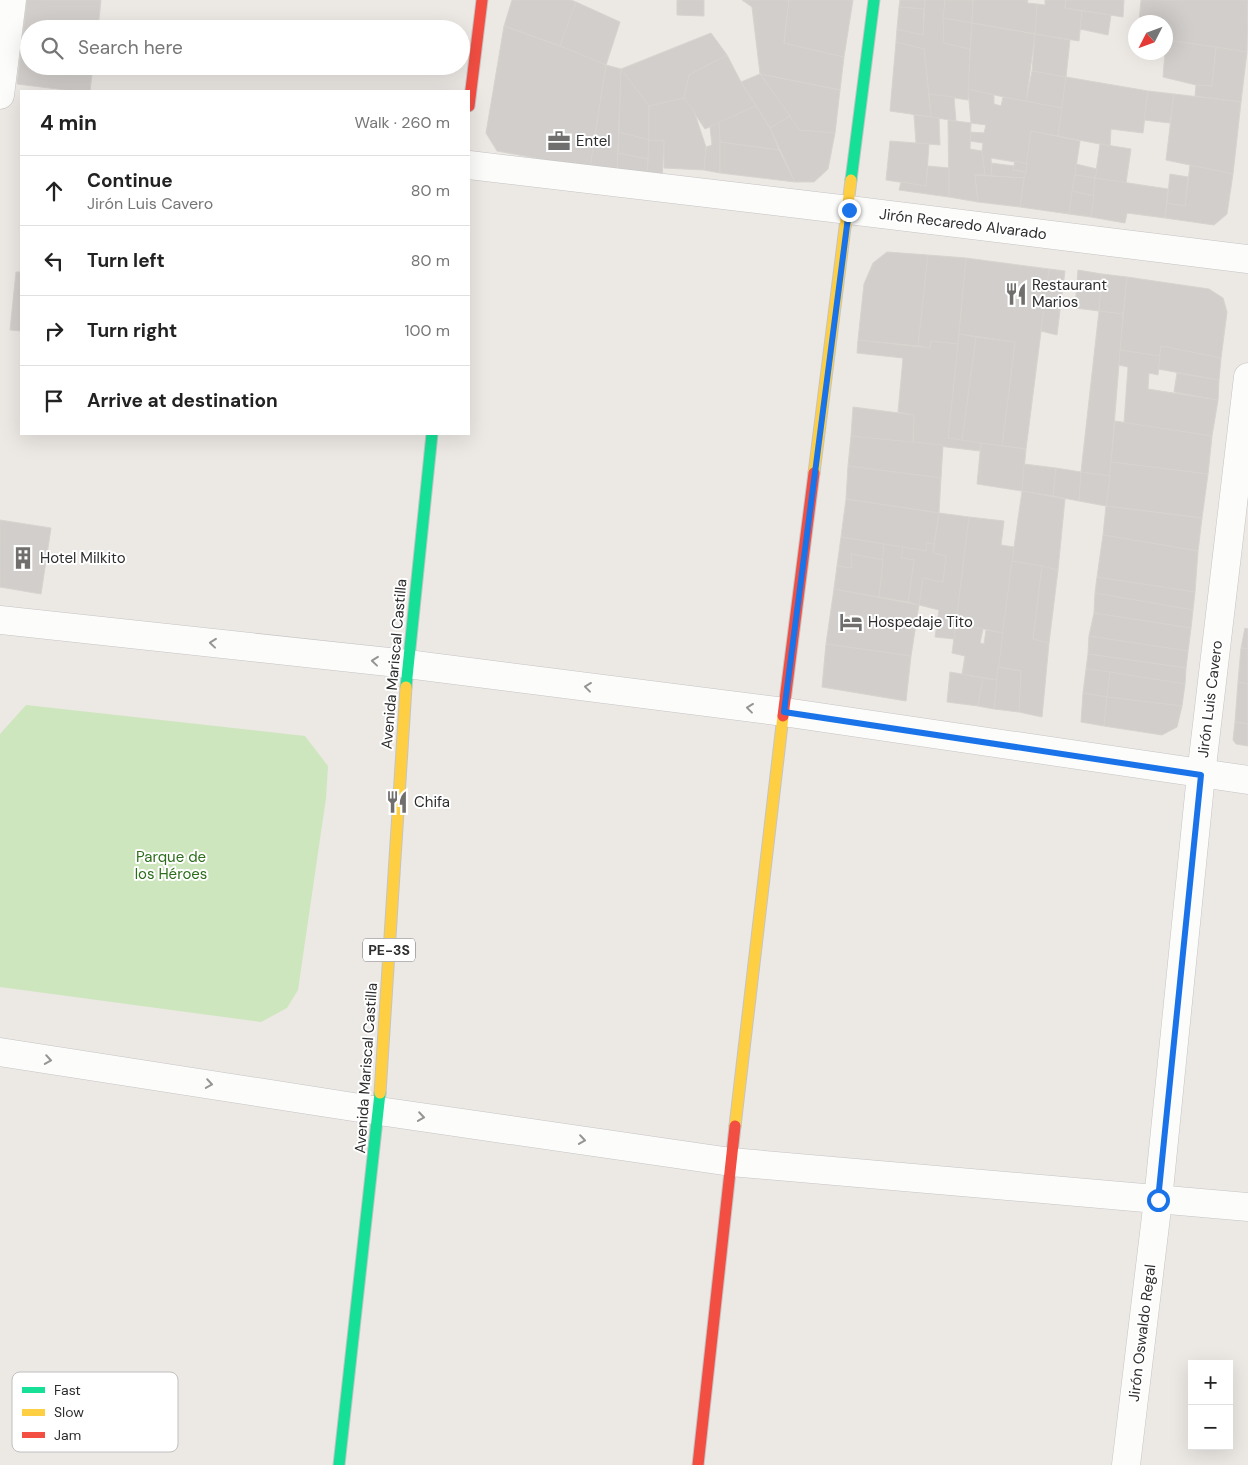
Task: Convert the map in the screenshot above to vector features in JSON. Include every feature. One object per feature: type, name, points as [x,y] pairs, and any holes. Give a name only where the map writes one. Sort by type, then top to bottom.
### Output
[{"type":"main road","points":[[470,98],[482,0]]},
{"type":"main road","points":[[698,1465],[731,1162],[784,712],[849,210],[874,0]]},
{"type":"main road","name":"Avenida Mariscal Castilla","points":[[339,1465],[379,1111],[407,664],[432,435]]},
{"type":"street","points":[[0,95],[12,0]]},
{"type":"street","points":[[0,101],[20,104]]},
{"type":"street","name":"Jirón Recaredo Alvarado","points":[[470,165],[1248,259]]},
{"type":"street","name":"Jirón Luis Cavero","points":[[1158,1200],[1201,775],[1248,377]]},
{"type":"street","points":[[0,620],[407,664],[784,712],[1201,775],[1248,780]]},
{"type":"street","points":[[0,1052],[379,1111],[731,1162],[1248,1207]]},
{"type":"street","name":"Jirón Oswaldo Regal","points":[[1126,1465],[1158,1200]]},
{"type":"green space","name":"Parque de los Héroes","points":[[26,705],[305,736],[328,766],[326,798],[298,990],[287,1008],[261,1022],[0,987],[0,734]]},
{"type":"building","points":[[27,0],[101,0],[99,20],[25,20]]},
{"type":"building","points":[[512,0],[571,0],[576,2],[560,46],[504,26]]},
{"type":"building","points":[[677,0],[704,0],[704,16],[677,15]]},
{"type":"building","points":[[742,0],[789,0],[784,43],[844,57],[840,90],[760,74],[752,7]]},
{"type":"building","points":[[789,0],[853,0],[844,57],[784,43]]},
{"type":"building","points":[[900,0],[925,0],[924,9],[899,7]]},
{"type":"building","points":[[925,0],[945,0],[944,43],[970,49],[968,100],[929,94],[924,49],[896,42],[897,29],[923,35]]},
{"type":"building","points":[[945,0],[973,0],[972,23],[943,18]]},
{"type":"building","points":[[973,0],[1028,0],[1027,3],[1037,4],[1035,34],[972,23]]},
{"type":"building","points":[[1045,0],[1066,0],[1065,8],[1082,11],[1079,41],[1035,34],[1037,4],[1045,5]]},
{"type":"building","points":[[1066,0],[1124,0],[1123,17],[1065,8]]},
{"type":"building","points":[[1141,0],[1248,0],[1247,52],[1173,41],[1173,15],[1140,15]]},
{"type":"building","points":[[576,2],[620,22],[606,65],[560,46]]},
{"type":"building","points":[[899,7],[924,9],[923,35],[897,29]]},
{"type":"building","points":[[1082,11],[1111,15],[1108,35],[1080,29]]},
{"type":"building","points":[[943,18],[972,23],[970,49],[944,43]]},
{"type":"building","points":[[972,23],[1035,34],[1026,102],[968,89]]},
{"type":"building","points":[[504,26],[606,65],[590,168],[497,151],[486,133]]},
{"type":"building","points":[[711,33],[727,55],[689,75],[684,98],[649,106],[621,69]]},
{"type":"building","points":[[1035,34],[1070,40],[1066,77],[1032,71]]},
{"type":"building","points":[[1173,41],[1216,47],[1212,86],[1196,85],[1163,77],[1164,60],[1173,60]]},
{"type":"building","points":[[896,42],[924,49],[931,117],[890,111]]},
{"type":"building","points":[[1216,47],[1247,52],[1241,102],[1195,96],[1196,85],[1212,86]]},
{"type":"building","points":[[727,55],[756,106],[705,129],[684,98],[689,75]]},
{"type":"building","points":[[20,59],[20,75],[92,75],[90,90],[66,90],[17,84]]},
{"type":"building","points":[[606,65],[621,69],[617,174],[590,168]]},
{"type":"building","points":[[621,69],[649,106],[649,140],[619,132]]},
{"type":"building","points":[[1032,71],[1066,77],[1062,108],[1026,102]]},
{"type":"building","points":[[760,74],[840,90],[835,133],[799,130]]},
{"type":"building","points":[[760,74],[790,116],[770,128],[741,82]]},
{"type":"building","points":[[1066,77],[1148,91],[1143,133],[1111,129],[1110,146],[1058,136]]},
{"type":"building","points":[[968,89],[994,95],[994,104],[1001,106],[1003,97],[1062,108],[1058,136],[1031,131],[1027,164],[991,158],[992,176],[985,175],[983,143],[970,141],[970,132],[984,133],[986,125],[971,123]]},
{"type":"building","points":[[1148,91],[1174,94],[1170,123],[1144,120]]},
{"type":"building","points":[[929,94],[954,97],[956,121],[931,117]]},
{"type":"building","points":[[1174,94],[1241,102],[1233,174],[1166,160]]},
{"type":"building","points":[[684,98],[694,111],[706,147],[704,170],[664,168],[664,141],[649,140],[649,106]]},
{"type":"building","points":[[756,106],[770,128],[779,150],[720,142],[719,122]]},
{"type":"building","points":[[914,115],[939,118],[940,145],[916,143]]},
{"type":"building","points":[[790,116],[799,130],[835,133],[828,169],[814,182],[795,182],[770,128]]},
{"type":"building","points":[[948,120],[971,123],[970,149],[982,151],[985,175],[975,175],[978,202],[949,197]]},
{"type":"building","points":[[719,122],[720,173],[704,170],[706,147],[712,145],[710,127]]},
{"type":"building","points":[[1031,131],[1080,141],[1069,214],[1020,207]]},
{"type":"building","points":[[619,132],[649,140],[648,159],[618,153]]},
{"type":"building","points":[[649,140],[664,141],[662,181],[647,180]]},
{"type":"building","points":[[890,141],[929,144],[926,186],[886,180]]},
{"type":"building","points":[[720,142],[779,150],[795,182],[720,173]]},
{"type":"building","points":[[1100,144],[1131,149],[1126,183],[1095,178]]},
{"type":"building","points":[[618,153],[648,159],[647,180],[617,174]]},
{"type":"building","points":[[1015,161],[1027,164],[1026,172],[1013,170]]},
{"type":"building","points":[[991,163],[1014,166],[1013,170],[1026,172],[1024,178],[992,176]]},
{"type":"building","points":[[1076,164],[1097,169],[1095,178],[1075,175]]},
{"type":"building","points":[[1190,165],[1233,174],[1227,214],[1214,225],[1165,218],[1167,203],[1185,206]]},
{"type":"building","points":[[928,166],[949,168],[949,197],[899,190],[901,182],[926,186]]},
{"type":"building","points":[[1170,174],[1188,177],[1185,206],[1167,203]]},
{"type":"building","points":[[975,175],[1024,178],[1020,207],[978,202]]},
{"type":"building","points":[[1075,175],[1095,178],[1094,196],[1072,191]]},
{"type":"building","points":[[1095,178],[1168,189],[1165,218],[1127,213],[1125,223],[1091,217]]},
{"type":"building","points":[[1072,191],[1094,196],[1091,217],[1069,214]]},
{"type":"building","points":[[887,252],[928,255],[918,346],[858,340],[864,284],[873,263]]},
{"type":"building","points":[[928,255],[966,258],[958,344],[931,341],[930,348],[918,346]]},
{"type":"building","points":[[966,258],[1049,269],[1026,449],[1002,446],[1015,342],[959,334]]},
{"type":"building","points":[[1049,269],[1065,271],[1060,310],[1044,307]]},
{"type":"building","points":[[1078,270],[1102,274],[1099,311],[1075,308]]},
{"type":"building","points":[[16,272],[20,272],[20,331],[10,330]]},
{"type":"building","points":[[1102,274],[1127,277],[1123,314],[1099,311]]},
{"type":"building","points":[[1127,277],[1209,289],[1223,298],[1227,312],[1221,358],[1161,346],[1160,356],[1120,350]]},
{"type":"building","points":[[1044,307],[1060,310],[1057,335],[1041,331]]},
{"type":"building","points":[[1099,311],[1123,314],[1110,476],[1081,472]]},
{"type":"building","points":[[959,334],[976,337],[962,441],[948,438]]},
{"type":"building","points":[[976,337],[1015,342],[1002,446],[962,441]]},
{"type":"building","points":[[858,340],[930,348],[931,341],[958,344],[948,438],[981,443],[980,451],[913,443],[914,415],[898,412],[903,358],[857,353]]},
{"type":"building","points":[[1161,346],[1221,358],[1219,380],[1158,369]]},
{"type":"building","points":[[1120,350],[1160,356],[1158,375],[1149,373],[1148,389],[1218,400],[1212,436],[1124,423],[1128,367],[1119,365]]},
{"type":"building","points":[[1177,373],[1219,380],[1218,400],[1174,392]]},
{"type":"building","points":[[853,407],[914,415],[913,443],[851,436]]},
{"type":"building","points":[[1115,421],[1212,436],[1208,474],[1111,462]]},
{"type":"building","points":[[851,436],[943,445],[941,478],[848,466]]},
{"type":"building","points":[[981,443],[1026,449],[1022,491],[977,484]]},
{"type":"building","points":[[1111,462],[1208,474],[1202,518],[1106,506]]},
{"type":"building","points":[[1024,464],[1056,468],[1053,496],[1022,491]]},
{"type":"building","points":[[848,466],[941,478],[939,513],[846,499]]},
{"type":"building","points":[[1056,468],[1081,472],[1079,501],[1053,496]]},
{"type":"building","points":[[1081,472],[1110,476],[1106,506],[1079,501]]},
{"type":"building","points":[[1022,491],[1065,499],[1058,570],[1012,561]]},
{"type":"building","points":[[846,499],[939,513],[934,544],[927,543],[926,551],[841,537]]},
{"type":"building","points":[[1106,506],[1202,518],[1198,551],[1103,535]]},
{"type":"building","points":[[939,513],[969,517],[954,639],[935,637],[939,610],[919,605],[923,578],[943,582],[946,556],[933,553]]},
{"type":"building","points":[[969,517],[1004,521],[1001,545],[1014,547],[1003,633],[956,623]]},
{"type":"building","name":"Hotel Milkito","points":[[0,520],[51,528],[41,594],[0,587]]},
{"type":"building","points":[[1103,535],[1198,551],[1195,592],[1097,577]]},
{"type":"building","points":[[841,537],[884,544],[883,560],[851,554],[852,568],[837,566]]},
{"type":"building","points":[[927,543],[934,544],[933,553],[946,556],[943,582],[923,578],[919,605],[908,602],[914,560],[901,558],[903,547],[926,551]]},
{"type":"building","points":[[884,544],[903,547],[901,558],[914,560],[908,602],[879,597]]},
{"type":"building","points":[[851,554],[883,560],[879,597],[834,589],[837,566],[852,568]]},
{"type":"building","points":[[1012,561],[1042,566],[1033,639],[1049,643],[1042,717],[1019,712],[1021,671],[998,667]]},
{"type":"building","points":[[1042,566],[1058,570],[1049,643],[1033,639]]},
{"type":"building","points":[[1097,577],[1195,592],[1193,610],[1095,593]]},
{"type":"building","points":[[834,589],[919,605],[911,656],[826,644]]},
{"type":"building","points":[[1095,593],[1193,610],[1191,628],[1094,613]]},
{"type":"building","points":[[1094,613],[1191,628],[1188,651],[1089,636]]},
{"type":"building","points":[[956,623],[983,629],[980,643],[984,644],[986,630],[1003,633],[997,680],[962,674],[965,656],[952,653]]},
{"type":"building","points":[[1245,628],[1248,629],[1248,649],[1241,648]]},
{"type":"building","points":[[1089,636],[1188,651],[1186,668],[1088,654]]},
{"type":"building","points":[[826,644],[911,656],[906,701],[822,687]]},
{"type":"building","points":[[1241,648],[1248,649],[1248,684],[1238,682]]},
{"type":"building","points":[[1088,654],[1186,668],[1185,684],[1086,669]]},
{"type":"building","points":[[998,667],[1021,671],[1019,712],[994,709]]},
{"type":"building","points":[[1086,669],[1110,672],[1107,697],[1083,693]]},
{"type":"building","points":[[950,672],[983,678],[978,706],[947,702]]},
{"type":"building","points":[[1110,672],[1185,684],[1182,706],[1107,697]]},
{"type":"building","points":[[983,678],[997,680],[994,709],[978,706]]},
{"type":"building","points":[[1238,682],[1248,684],[1248,724],[1235,722]]},
{"type":"building","points":[[1083,693],[1107,697],[1104,726],[1081,722]]},
{"type":"building","points":[[1107,697],[1182,706],[1177,727],[1162,735],[1104,726]]},
{"type":"building","points":[[1235,722],[1248,724],[1248,746],[1236,744],[1233,740]]},
{"type":"traffic: fast","points":[[851,180],[874,0]]},
{"type":"traffic: fast","points":[[406,687],[432,435]]},
{"type":"traffic: fast","points":[[339,1465],[380,1093]]},
{"type":"traffic: slow","points":[[814,473],[851,180]]},
{"type":"traffic: slow","points":[[380,1093],[406,687]]},
{"type":"traffic: slow","points":[[735,1126],[783,716]]},
{"type":"traffic: jam","points":[[470,98],[482,0]]},
{"type":"traffic: jam","points":[[783,716],[814,473]]},
{"type":"traffic: jam","points":[[698,1465],[735,1126]]},
{"type":"place","name":"Entel","points":[[559,141]]},
{"type":"place","name":"Restaurant Marios","points":[[1016,294]]},
{"type":"place","name":"Hotel Milkito","points":[[23,558]]},
{"type":"place","name":"Hospedaje Tito","points":[[851,622]]},
{"type":"place","name":"Chifa","points":[[397,802]]},
{"type":"route","points":[[849,210],[784,712],[1201,775],[1158,1200]]}]
